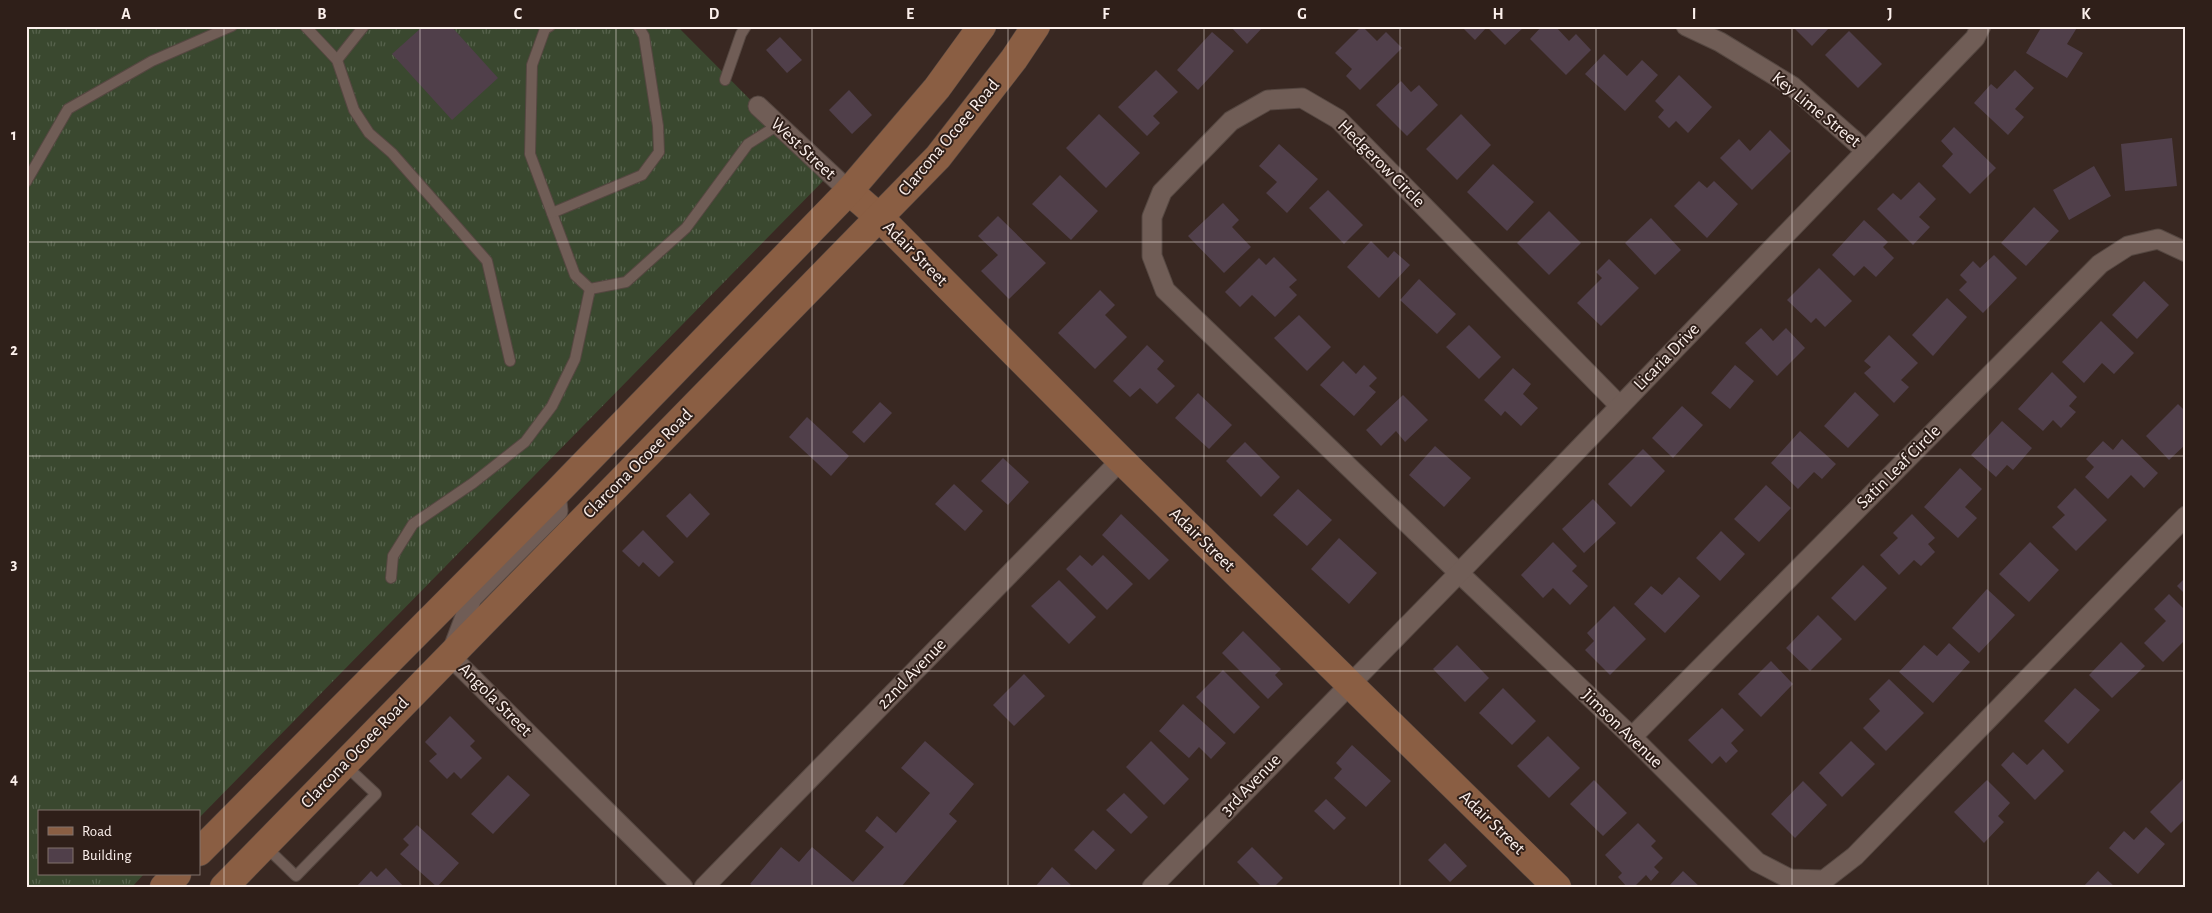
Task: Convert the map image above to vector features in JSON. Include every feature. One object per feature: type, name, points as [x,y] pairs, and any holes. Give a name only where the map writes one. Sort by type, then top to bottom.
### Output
[{"type":"street","points":[[200,851],[556,493],[849,191],[937,88],[982,26]]},
{"type":"street","name":"Clarcona Ocoee Road","points":[[224,887],[938,158],[1036,26]]},
{"type":"street","name":"Key Lime Street","points":[[1686,26],[1720,42],[1792,86],[1866,151]]},
{"type":"street","name":"Licaria Drive","points":[[1349,684],[1975,38],[1981,26]]},
{"type":"street","name":"Hedgerow Circle","points":[[1458,573],[1165,290],[1152,256],[1152,217],[1162,192],[1231,121],[1268,100],[1302,98],[1338,119],[1620,406]]},
{"type":"street","name":"West Street","points":[[758,106],[849,191]]},
{"type":"street","name":"Adair Street","points":[[849,191],[880,218],[1121,460],[1557,887]]},
{"type":"street","name":"Satin Leaf Circle","points":[[1632,737],[2100,264],[2128,246],[2158,240],[2186,252]]},
{"type":"street","name":"22nd Avenue","points":[[704,887],[1121,460]]},
{"type":"street","name":"Angola Street","points":[[556,493],[558,511],[472,598],[450,656],[684,887]]},
{"type":"street","name":"Jimson Avenue","points":[[1458,573],[1632,737],[1757,862],[1790,879],[1824,880],[1855,856],[2186,516]]},
{"type":"street","name":"3rd Avenue","points":[[1152,887],[1349,684]]},
{"type":"street","points":[[164,887],[175,876]]},
{"type":"lane","points":[[26,182],[68,109],[152,60],[232,26]]},
{"type":"lane","points":[[305,26],[337,60],[354,110],[369,133],[392,153],[487,261],[510,361]]},
{"type":"lane","points":[[337,60],[364,26]]},
{"type":"lane","points":[[552,213],[642,175],[659,152],[658,126],[644,36],[638,26]]},
{"type":"lane","points":[[725,80],[740,34],[746,26]]},
{"type":"lane","points":[[546,27],[532,65],[530,154],[575,275],[590,289]]},
{"type":"lane","points":[[590,289],[626,282],[686,228],[748,144],[778,125]]},
{"type":"lane","points":[[391,578],[393,556],[413,524],[473,483],[525,442],[552,406],[575,359],[590,289]]},
{"type":"lane","points":[[264,846],[296,876],[376,794],[344,764]]},
{"type":"green space","points":[[26,26],[677,26],[827,177],[200,817],[200,810],[38,810],[38,876],[142,876],[132,887],[26,887]]},
{"type":"building","points":[[419,26],[451,26],[498,78],[452,120],[392,54],[421,28]]},
{"type":"building","points":[[1230,26],[1264,26],[1247,44]]},
{"type":"building","points":[[1362,26],[1377,41],[1386,32],[1402,48],[1360,90],[1346,76],[1352,69],[1335,53]]},
{"type":"building","points":[[1461,26],[1525,26],[1505,45],[1487,27],[1475,40]]},
{"type":"building","points":[[1542,26],[1555,26],[1569,41],[1576,34],[1591,50],[1566,75],[1530,39]]},
{"type":"building","points":[[1792,26],[1831,26],[1812,46]]},
{"type":"building","points":[[2042,26],[2078,26],[2067,44],[2083,53],[2067,78],[2026,53]]},
{"type":"building","points":[[1849,31],[1882,64],[1858,88],[1825,55]]},
{"type":"building","points":[[1212,32],[1234,51],[1198,90],[1177,70]]},
{"type":"building","points":[[780,37],[802,60],[787,73],[766,50]]},
{"type":"building","points":[[1604,54],[1627,76],[1642,60],[1658,75],[1625,111],[1585,74]]},
{"type":"building","points":[[1156,70],[1178,92],[1153,116],[1160,123],[1147,136],[1118,107]]},
{"type":"building","points":[[2015,70],[2034,88],[2015,109],[2024,117],[2008,135],[1974,103],[1991,84],[1997,89]]},
{"type":"building","points":[[1679,75],[1712,107],[1688,133],[1676,121],[1669,128],[1658,117],[1664,110],[1655,101]]},
{"type":"building","points":[[1401,81],[1411,92],[1419,85],[1438,105],[1407,136],[1376,105]]},
{"type":"building","points":[[849,90],[872,115],[852,134],[829,110]]},
{"type":"building","points":[[1099,114],[1140,153],[1106,188],[1066,148]]},
{"type":"building","points":[[1461,114],[1491,145],[1457,180],[1426,149]]},
{"type":"building","points":[[1954,127],[1996,168],[1970,194],[1942,166],[1953,154],[1941,141]]},
{"type":"building","points":[[1770,130],[1791,151],[1752,190],[1720,158],[1739,139],[1750,151]]},
{"type":"building","points":[[2172,138],[2177,186],[2125,191],[2121,144]]},
{"type":"building","points":[[1279,144],[1318,179],[1287,213],[1266,193],[1277,182],[1259,166]]},
{"type":"building","points":[[1493,164],[1534,202],[1507,231],[1467,192]]},
{"type":"building","points":[[2094,166],[2111,196],[2069,220],[2053,190]]},
{"type":"building","points":[[1060,175],[1098,211],[1071,240],[1032,204]]},
{"type":"building","points":[[1699,181],[1707,188],[1714,181],[1738,204],[1707,238],[1674,206]]},
{"type":"building","points":[[1919,182],[1936,199],[1919,217],[1930,227],[1913,245],[1877,209],[1893,193],[1901,200]]},
{"type":"building","points":[[1328,190],[1363,225],[1344,244],[1309,208]]},
{"type":"building","points":[[1223,203],[1239,220],[1232,227],[1251,247],[1224,273],[1188,236]]},
{"type":"building","points":[[2034,207],[2059,231],[2026,266],[2001,243]]},
{"type":"building","points":[[1549,211],[1581,243],[1549,275],[1517,243]]},
{"type":"building","points":[[998,216],[1046,263],[1009,299],[981,271],[998,255],[978,236]]},
{"type":"building","points":[[1651,218],[1681,250],[1655,275],[1625,243]]},
{"type":"building","points":[[1864,220],[1888,242],[1883,247],[1894,258],[1876,277],[1864,266],[1854,276],[1832,255]]},
{"type":"building","points":[[1371,241],[1388,258],[1394,251],[1410,265],[1379,298],[1347,267]]},
{"type":"building","points":[[1994,255],[2017,278],[1983,313],[1959,290],[1967,282],[1960,275],[1973,261],[1980,268]]},
{"type":"building","points":[[1274,257],[1297,280],[1289,287],[1297,295],[1275,317],[1252,295],[1240,307],[1225,292],[1259,258],[1266,265]]},
{"type":"building","points":[[1609,259],[1639,288],[1601,326],[1577,303],[1602,278],[1596,272]]},
{"type":"building","points":[[1819,268],[1852,301],[1825,327],[1816,318],[1811,323],[1787,300]]},
{"type":"building","points":[[1419,279],[1456,314],[1437,334],[1400,300]]},
{"type":"building","points":[[2144,281],[2169,305],[2137,339],[2112,315]]},
{"type":"building","points":[[1100,290],[1115,305],[1105,315],[1127,337],[1095,369],[1058,333]]},
{"type":"building","points":[[1947,298],[1967,317],[1933,356],[1912,335]]},
{"type":"building","points":[[1299,315],[1331,347],[1307,371],[1274,338]]},
{"type":"building","points":[[2101,321],[2134,353],[2114,374],[2102,363],[2084,383],[2062,362]]},
{"type":"building","points":[[1469,325],[1501,357],[1479,379],[1446,347]]},
{"type":"building","points":[[1761,328],[1773,341],[1786,328],[1805,348],[1777,376],[1745,343]]},
{"type":"building","points":[[1889,335],[1918,363],[1901,380],[1909,387],[1894,403],[1864,373],[1871,367],[1864,361]]},
{"type":"building","points":[[1147,345],[1164,361],[1157,369],[1175,386],[1157,404],[1140,388],[1130,397],[1113,381]]},
{"type":"building","points":[[1343,361],[1356,374],[1364,365],[1377,378],[1369,386],[1376,392],[1354,416],[1320,385]]},
{"type":"building","points":[[1735,365],[1754,381],[1730,409],[1711,393]]},
{"type":"building","points":[[1513,368],[1531,384],[1523,394],[1538,408],[1521,426],[1505,411],[1501,416],[1484,400]]},
{"type":"building","points":[[2052,372],[2077,397],[2069,406],[2076,412],[2061,428],[2053,420],[2043,431],[2018,409]]},
{"type":"building","points":[[1855,392],[1879,415],[1848,448],[1824,426]]},
{"type":"building","points":[[1198,393],[1232,425],[1209,449],[1175,418]]},
{"type":"building","points":[[1403,395],[1428,420],[1405,442],[1396,431],[1381,446],[1366,430]]},
{"type":"building","points":[[880,402],[892,413],[864,443],[852,432]]},
{"type":"building","points":[[2178,404],[2186,412],[2186,444],[2169,460],[2146,436]]},
{"type":"building","points":[[1682,406],[1703,425],[1673,458],[1652,438]]},
{"type":"building","points":[[807,417],[849,456],[831,476],[789,437]]},
{"type":"building","points":[[2002,421],[2032,448],[2013,470],[2007,465],[1996,477],[1971,455]]},
{"type":"building","points":[[1800,431],[1836,464],[1822,479],[1814,472],[1798,489],[1771,463]]},
{"type":"building","points":[[2122,439],[2158,473],[2144,488],[2131,475],[2108,499],[2085,477],[2094,467],[2086,459],[2103,441],[2113,450]]},
{"type":"building","points":[[1245,442],[1280,477],[1261,497],[1226,461]]},
{"type":"building","points":[[1435,446],[1471,478],[1444,507],[1409,475]]},
{"type":"building","points":[[1643,449],[1665,471],[1631,507],[1608,484]]},
{"type":"building","points":[[1003,458],[1029,482],[1008,505],[981,481]]},
{"type":"building","points":[[1960,468],[1982,489],[1965,507],[1977,518],[1958,538],[1924,507]]},
{"type":"building","points":[[954,484],[983,511],[965,531],[935,504]]},
{"type":"building","points":[[1766,485],[1791,508],[1759,542],[1734,519]]},
{"type":"building","points":[[2075,488],[2107,520],[2076,551],[2052,527],[2065,515],[2057,507]]},
{"type":"building","points":[[1298,489],[1332,520],[1307,546],[1273,515]]},
{"type":"building","points":[[690,493],[710,514],[687,538],[666,516]]},
{"type":"building","points":[[1593,499],[1616,523],[1584,553],[1562,529]]},
{"type":"building","points":[[1121,514],[1169,560],[1149,580],[1102,535]]},
{"type":"building","points":[[1912,514],[1935,538],[1928,544],[1935,552],[1921,566],[1914,560],[1899,575],[1880,555],[1898,538],[1893,533]]},
{"type":"building","points":[[643,530],[674,562],[659,577],[643,562],[639,567],[622,551]]},
{"type":"building","points":[[1721,531],[1745,554],[1720,581],[1696,558]]},
{"type":"building","points":[[1339,538],[1377,573],[1349,604],[1311,569]]},
{"type":"building","points":[[1553,542],[1577,566],[1572,571],[1588,586],[1570,605],[1553,588],[1543,598],[1521,575]]},
{"type":"building","points":[[2030,542],[2059,570],[2029,602],[1999,574]]},
{"type":"building","points":[[1080,555],[1092,566],[1103,555],[1133,584],[1107,610],[1066,569]]},
{"type":"building","points":[[1863,565],[1887,588],[1855,621],[1831,598]]},
{"type":"building","points":[[1679,577],[1700,596],[1665,633],[1634,604],[1651,586],[1662,595]]},
{"type":"building","points":[[2186,577],[2186,595],[2177,586]]},
{"type":"building","points":[[1059,580],[1096,617],[1069,644],[1031,606]]},
{"type":"building","points":[[1987,589],[2015,615],[1979,653],[1952,628]]},
{"type":"building","points":[[2169,594],[2186,611],[2186,639],[2163,662],[2144,643],[2166,621],[2154,609]]},
{"type":"building","points":[[1614,606],[1646,639],[1610,675],[1585,650],[1594,641],[1587,633]]},
{"type":"building","points":[[1818,615],[1842,639],[1810,671],[1786,648]]},
{"type":"building","points":[[1243,631],[1281,669],[1275,675],[1283,684],[1268,699],[1222,653]]},
{"type":"building","points":[[2121,642],[2145,666],[2112,698],[2089,675]]},
{"type":"building","points":[[1949,643],[1970,662],[1933,703],[1899,672],[1924,645],[1937,656]]},
{"type":"building","points":[[1457,645],[1489,678],[1465,702],[1433,669]]},
{"type":"building","points":[[1771,661],[1793,684],[1761,717],[1738,694]]},
{"type":"building","points":[[1223,670],[1260,707],[1234,734],[1196,697]]},
{"type":"building","points":[[1024,674],[1045,696],[1014,726],[993,705]]},
{"type":"building","points":[[1889,679],[1924,713],[1886,751],[1863,728],[1880,711],[1869,699]]},
{"type":"building","points":[[1503,688],[1536,721],[1512,745],[1479,713]]},
{"type":"building","points":[[2075,688],[2100,710],[2068,744],[2044,721]]},
{"type":"building","points":[[1183,704],[1226,743],[1211,759],[1199,747],[1189,758],[1159,731]]},
{"type":"building","points":[[1722,708],[1744,730],[1731,743],[1738,751],[1726,763],[1720,756],[1712,764],[1688,740]]},
{"type":"building","points":[[450,716],[475,741],[470,746],[482,758],[461,779],[454,772],[447,779],[429,761],[437,754],[425,742]]},
{"type":"building","points":[[1548,736],[1580,768],[1549,798],[1517,766]]},
{"type":"building","points":[[925,741],[974,784],[949,814],[957,821],[901,887],[754,887],[750,884],[781,847],[799,862],[812,847],[853,882],[884,847],[865,831],[877,816],[896,833],[930,793],[901,768]]},
{"type":"building","points":[[1151,741],[1189,779],[1164,805],[1126,767]]},
{"type":"building","points":[[1851,741],[1875,764],[1842,797],[1819,773]]},
{"type":"building","points":[[1352,745],[1391,781],[1366,807],[1334,778],[1342,769],[1336,763]]},
{"type":"building","points":[[2043,749],[2064,771],[2035,800],[2001,765],[2013,752],[2027,765]]},
{"type":"building","points":[[508,775],[530,795],[493,834],[471,814]]},
{"type":"building","points":[[2186,776],[2186,818],[2171,833],[2150,812]]},
{"type":"building","points":[[1594,780],[1627,813],[1603,836],[1570,804]]},
{"type":"building","points":[[1987,780],[2010,803],[1998,816],[2004,822],[1984,843],[1954,812]]},
{"type":"building","points":[[1803,781],[1827,805],[1795,838],[1771,814]]},
{"type":"building","points":[[1124,793],[1148,817],[1131,834],[1106,810]]},
{"type":"building","points":[[1326,799],[1346,818],[1334,830],[1314,811]]},
{"type":"building","points":[[1638,823],[1656,841],[1651,846],[1663,858],[1654,867],[1659,872],[1651,881],[1646,875],[1634,887],[1627,887],[1618,877],[1622,873],[1605,855]]},
{"type":"building","points":[[417,825],[459,863],[437,887],[400,854],[409,845],[403,839]]},
{"type":"building","points":[[2146,827],[2165,844],[2138,874],[2109,848],[2124,831],[2134,840]]},
{"type":"building","points":[[1093,830],[1115,850],[1096,870],[1074,850]]},
{"type":"building","points":[[1445,843],[1467,866],[1450,882],[1428,860]]},
{"type":"building","points":[[1252,847],[1283,878],[1274,887],[1262,887],[1237,862]]},
{"type":"building","points":[[1052,867],[1073,887],[1035,887]]},
{"type":"building","points":[[386,868],[404,887],[356,887],[371,871],[377,877]]},
{"type":"building","points":[[1683,871],[1700,887],[1668,887]]},
{"type":"building","points":[[2098,871],[2115,887],[2083,887]]}]
